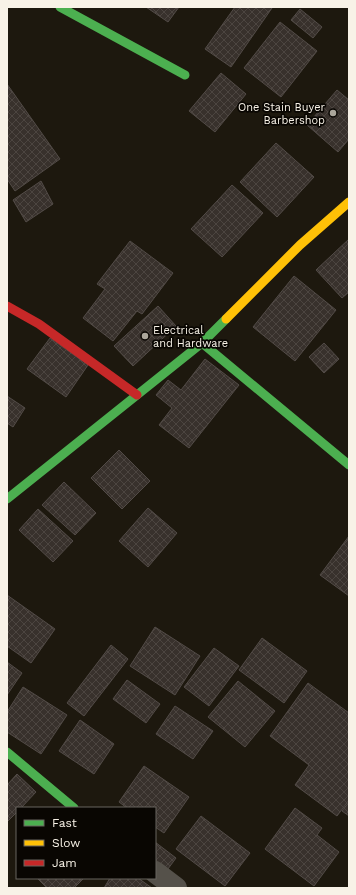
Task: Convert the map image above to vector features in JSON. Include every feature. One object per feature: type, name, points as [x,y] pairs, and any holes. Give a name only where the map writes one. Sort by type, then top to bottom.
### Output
[{"type":"street","points":[[60,7],[185,75]]},
{"type":"street","points":[[7,499],[202,343],[300,245],[349,202]]},
{"type":"street","points":[[7,306],[39,324],[137,395]]},
{"type":"street","points":[[202,343],[349,465]]},
{"type":"street","points":[[7,752],[73,807]]},
{"type":"street","points":[[156,873],[176,888]]},
{"type":"building","points":[[146,7],[179,7],[168,22]]},
{"type":"building","points":[[235,7],[272,8],[231,67],[205,49]]},
{"type":"building","points":[[300,9],[322,27],[313,38],[291,20]]},
{"type":"building","points":[[280,22],[317,51],[281,97],[244,68]]},
{"type":"building","points":[[221,73],[246,94],[215,132],[189,111]]},
{"type":"building","points":[[7,84],[60,159],[15,191],[7,179]]},
{"type":"building","name":"One Stain Buyer Barbershop","points":[[337,90],[349,100],[349,139],[338,152],[307,125]]},
{"type":"building","points":[[276,143],[314,177],[277,217],[240,182]]},
{"type":"building","points":[[41,181],[53,204],[26,222],[13,200]]},
{"type":"building","points":[[232,185],[263,213],[222,257],[191,229]]},
{"type":"building","points":[[349,239],[349,292],[342,298],[316,270]]},
{"type":"building","points":[[130,241],[173,273],[142,314],[137,311],[113,341],[83,318],[105,289],[97,284]]},
{"type":"building","points":[[294,276],[336,310],[295,361],[253,327]]},
{"type":"building","name":"Electrical and Hardware","points":[[158,306],[176,326],[133,366],[114,346]]},
{"type":"building","points":[[50,338],[88,365],[66,397],[27,369]]},
{"type":"building","points":[[324,343],[339,359],[324,373],[309,357]]},
{"type":"building","points":[[205,359],[239,385],[189,448],[159,425],[172,408],[156,395],[168,380],[181,390]]},
{"type":"building","points":[[7,396],[25,408],[13,427],[7,423]]},
{"type":"building","points":[[119,450],[150,481],[122,509],[91,478]]},
{"type":"building","points":[[64,482],[96,513],[75,535],[42,505]]},
{"type":"building","points":[[148,508],[177,533],[148,567],[119,541]]},
{"type":"building","points":[[38,509],[73,541],[53,562],[19,530]]},
{"type":"building","points":[[349,536],[349,596],[320,575]]},
{"type":"building","points":[[7,595],[55,629],[31,663],[7,646]]},
{"type":"building","points":[[155,627],[200,656],[175,695],[130,666]]},
{"type":"building","points":[[262,638],[307,671],[284,703],[239,670]]},
{"type":"building","points":[[111,645],[128,659],[84,716],[67,703]]},
{"type":"building","points":[[214,648],[239,666],[209,706],[184,687]]},
{"type":"building","points":[[7,662],[22,673],[7,695]]},
{"type":"building","points":[[127,680],[160,704],[146,723],[113,699]]},
{"type":"building","points":[[238,681],[275,711],[245,747],[208,717]]},
{"type":"building","points":[[308,683],[349,713],[349,800],[337,816],[295,785],[309,765],[270,736]]},
{"type":"building","points":[[23,687],[67,715],[41,754],[7,732],[7,712]]},
{"type":"building","points":[[175,706],[213,731],[193,759],[156,734]]},
{"type":"building","points":[[80,720],[114,744],[94,774],[59,751]]},
{"type":"building","points":[[144,766],[189,797],[164,833],[156,828],[156,807],[126,807],[119,802]]},
{"type":"building","points":[[17,774],[36,792],[22,807],[16,807],[16,813],[7,822],[7,785]]},
{"type":"building","points":[[349,802],[349,816],[342,811]]},
{"type":"building","points":[[295,808],[322,828],[317,835],[339,852],[314,886],[265,849]]},
{"type":"building","points":[[201,816],[250,853],[225,886],[176,849]]},
{"type":"building","points":[[156,843],[176,858],[165,873],[156,867]]},
{"type":"building","points":[[38,879],[83,879],[74,888],[47,888]]},
{"type":"building","points":[[109,879],[139,879],[152,888],[104,888]]},
{"type":"traffic: fast","points":[[60,7],[185,75]]},
{"type":"traffic: fast","points":[[7,499],[202,343],[226,319]]},
{"type":"traffic: fast","points":[[202,343],[349,465]]},
{"type":"traffic: fast","points":[[7,752],[73,807]]},
{"type":"traffic: slow","points":[[226,319],[300,245],[349,202]]},
{"type":"traffic: jam","points":[[7,306],[39,324],[137,395]]},
{"type":"place","name":"One Stain Buyer Barbershop","points":[[333,113]]},
{"type":"place","name":"Electrical and Hardware","points":[[145,336]]}]
